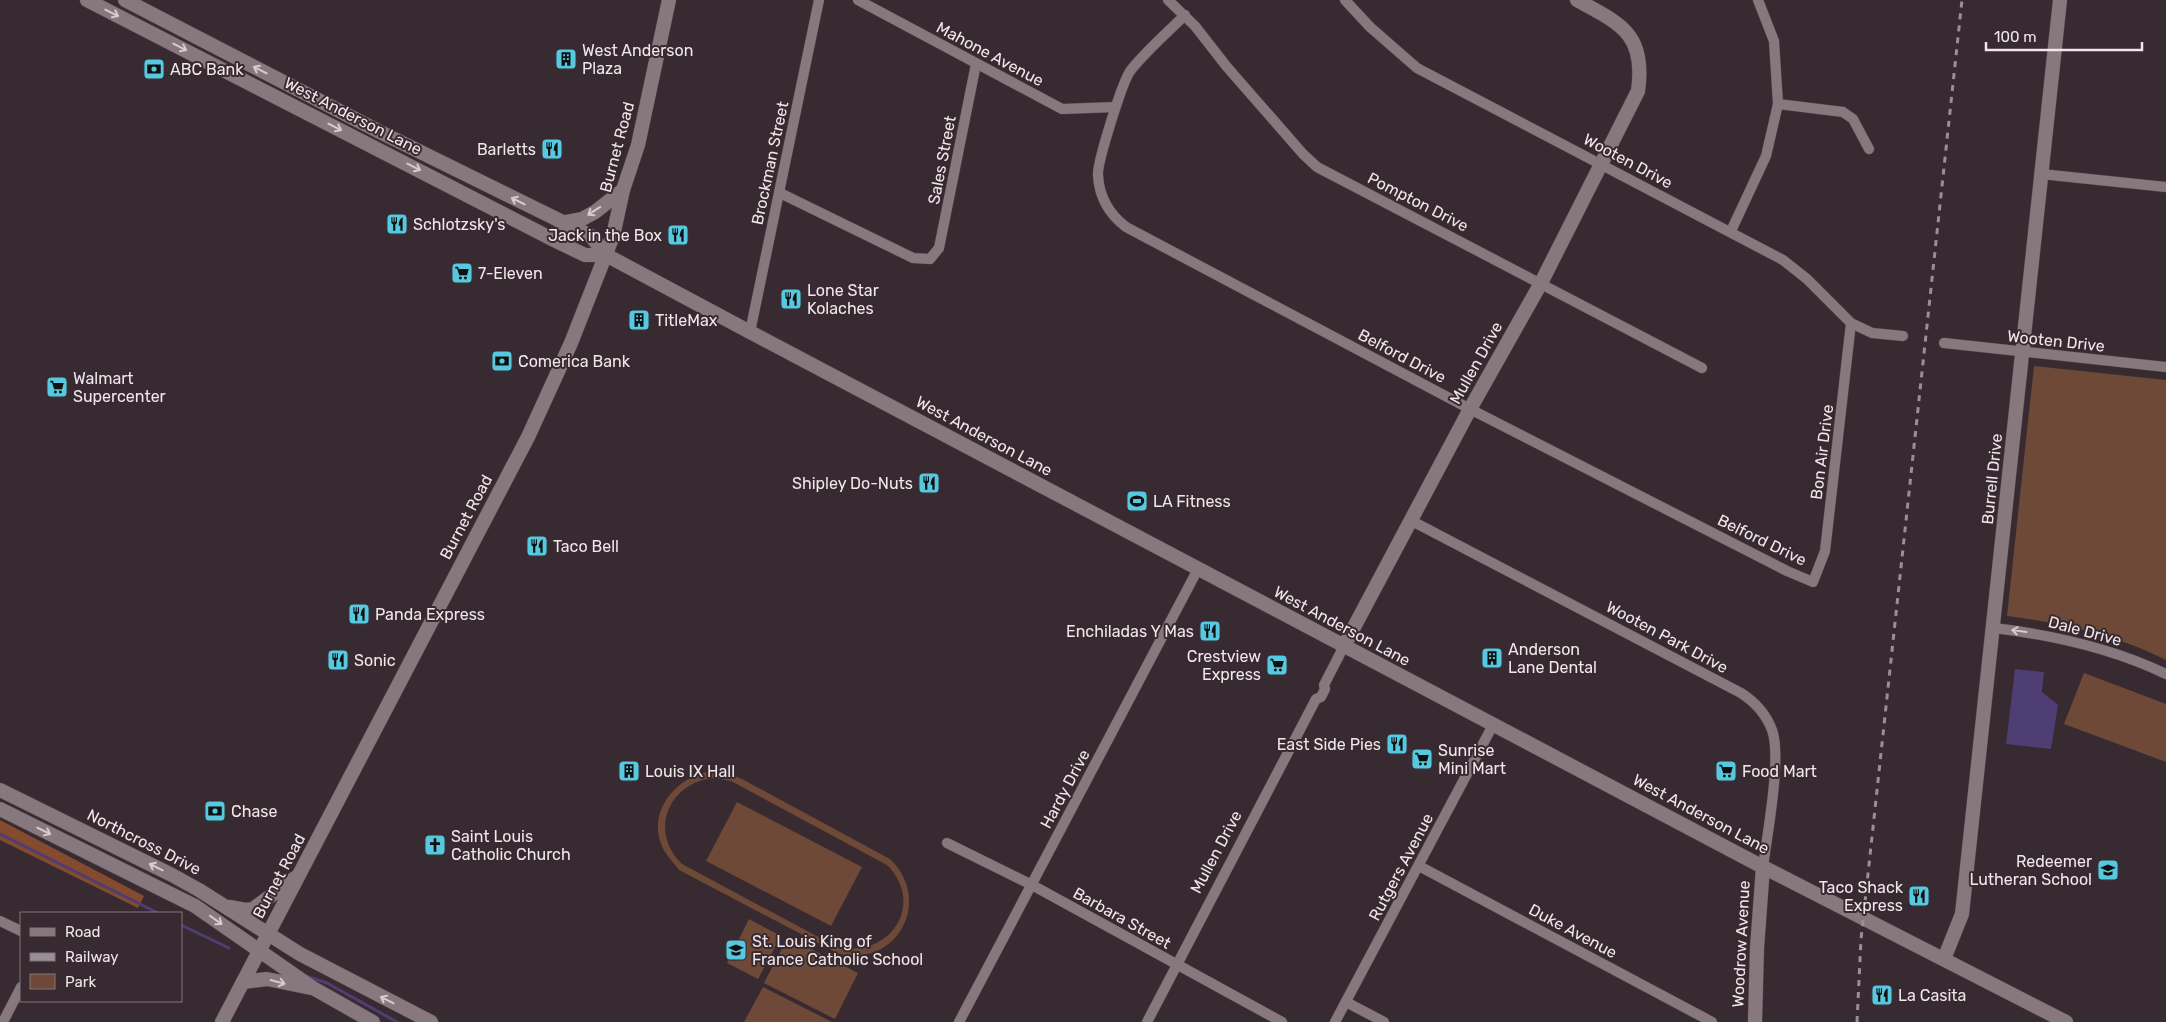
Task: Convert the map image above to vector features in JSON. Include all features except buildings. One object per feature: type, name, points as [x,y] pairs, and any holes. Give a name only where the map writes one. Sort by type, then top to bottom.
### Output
[{"type":"main road","name":"West Anderson Lane","points":[[87,0],[584,254],[606,255]]},
{"type":"main road","name":"West Anderson Lane","points":[[125,0],[371,127],[561,223],[591,236],[606,255],[750,332],[1763,867],[2066,1022]]},
{"type":"main road","name":"Burnet Road","points":[[222,1022],[528,437],[555,380],[612,236],[623,190],[638,145],[669,0]]},
{"type":"main road","name":"Mullen Drive","points":[[1344,646],[1470,409],[1541,283],[1638,91],[1641,71],[1638,53],[1630,36],[1620,24],[1577,0]]},
{"type":"main road","name":"Burrell Drive","points":[[1944,960],[1962,914],[2060,0]]},
{"type":"main road","points":[[137,25],[144,10]]},
{"type":"main road","points":[[358,138],[371,127]]},
{"type":"main road","points":[[370,145],[371,127]]},
{"type":"main road","points":[[561,223],[582,219],[623,190]]},
{"type":"main road","name":"Northcross Drive","points":[[0,790],[172,875],[300,954],[431,1022]]},
{"type":"main road","name":"Northcross Drive","points":[[0,809],[195,906],[313,988]]},
{"type":"main road","points":[[72,845],[80,830]]},
{"type":"main road","name":"Woodrow Avenue","points":[[1755,1022],[1756,948],[1763,867]]},
{"type":"main road","points":[[224,906],[246,910],[253,909],[300,874]]},
{"type":"main road","points":[[243,982],[267,979],[313,988],[373,1022]]},
{"type":"street","name":"Brockman Street","points":[[750,332],[819,0]]},
{"type":"street","name":"Mahone Avenue","points":[[858,0],[1062,109],[1116,107]]},
{"type":"street","name":"Pompton Drive","points":[[1168,0],[1185,15],[1303,154],[1318,166],[1702,368]]},
{"type":"street","name":"Wooten Drive","points":[[1345,0],[1370,27],[1417,68],[1783,260],[1807,279],[1851,323],[1872,333],[1903,336]]},
{"type":"street","points":[[1730,231],[1766,156],[1778,104],[1774,41],[1758,0]]},
{"type":"street","points":[[1116,107],[1130,71],[1185,15]]},
{"type":"street","name":"Sales Street","points":[[780,193],[913,258],[930,259],[939,248],[976,64]]},
{"type":"street","points":[[1778,104],[1843,112],[1853,119],[1869,149]]},
{"type":"street","name":"Belford Drive","points":[[1116,107],[1098,174],[1103,200],[1114,218],[1126,227],[1470,409],[1787,571],[1813,582]]},
{"type":"street","points":[[2041,174],[2166,187]]},
{"type":"street","name":"Bon Air Drive","points":[[1813,582],[1825,551],[1851,323]]},
{"type":"street","name":"Wooten Drive","points":[[1944,343],[2166,368]]},
{"type":"street","name":"Wooten Park Drive","points":[[1412,521],[1740,693],[1760,709],[1772,730],[1776,754],[1763,867]]},
{"type":"street","name":"Hardy Drive","points":[[959,1022],[1198,569]]},
{"type":"street","name":"Dale Drive","points":[[1994,628],[2064,639],[2107,651],[2166,674]]},
{"type":"street","name":"Mullen Drive","points":[[1146,1022],[1316,699],[1321,697],[1325,689],[1324,685],[1344,646]]},
{"type":"street","name":"Rutgers Avenue","points":[[1335,1022],[1419,866],[1492,724]]},
{"type":"street","name":"Barbara Street","points":[[947,843],[1032,885],[1282,1022]]},
{"type":"street","name":"Duke Avenue","points":[[1419,866],[1712,1022]]},
{"type":"street","points":[[0,921],[20,931]]},
{"type":"street","points":[[3,1022],[20,989]]},
{"type":"street","points":[[1346,1002],[1384,1022]]},
{"type":"green space","points":[[2034,366],[2166,380],[2166,660],[2147,651],[2088,631],[2048,622],[2007,616]]},
{"type":"green space","points":[[2084,673],[2166,704],[2166,762],[2064,724]]},
{"type":"green space","points":[[711,771],[727,773],[742,779],[890,859],[903,876],[909,894],[908,912],[902,928],[891,942],[876,951],[858,956],[837,953],[679,870],[661,844],[658,831],[659,819],[662,807],[677,787],[699,774]],"holes":[[[714,778],[731,781],[887,865],[898,880],[903,896],[902,911],[896,925],[886,937],[873,945],[856,949],[837,947],[682,864],[672,851],[666,837],[665,823],[668,810],[675,798],[685,788],[698,781]]]},
{"type":"green space","points":[[737,802],[862,867],[831,926],[706,861]]},
{"type":"green space","points":[[749,919],[781,936],[758,979],[727,963]]},
{"type":"green space","points":[[788,937],[858,973],[835,1019],[764,983]]},
{"type":"green space","points":[[763,987],[832,1022],[744,1022]]},
{"type":"shaded area","points":[[2015,669],[2044,672],[2042,692],[2058,705],[2051,749],[2006,744]]},
{"type":"shaded area","points":[[0,820],[144,896],[138,908],[0,840]]},
{"type":"waterway","points":[[0,834],[156,912]]},
{"type":"waterway","points":[[182,925],[229,948]]},
{"type":"waterway","points":[[306,976],[327,983],[397,1022]]},
{"type":"railway","points":[[1857,1022],[1861,939],[1962,0]]},
{"type":"place","name":"West Anderson Plaza","points":[[566,59]]},
{"type":"place","name":"ABC Bank","points":[[154,69]]},
{"type":"place","name":"Barletts","points":[[552,149]]},
{"type":"place","name":"Schlotzsky's","points":[[397,224]]},
{"type":"place","name":"Jack in the Box","points":[[678,235]]},
{"type":"place","name":"7-Eleven","points":[[462,273]]},
{"type":"place","name":"Lone Star Kolaches","points":[[791,299]]},
{"type":"place","name":"TitleMax","points":[[639,320]]},
{"type":"place","name":"Comerica Bank","points":[[502,361]]},
{"type":"place","name":"Walmart Supercenter","points":[[57,387]]},
{"type":"place","name":"Shipley Do-Nuts","points":[[929,483]]},
{"type":"place","name":"LA Fitness","points":[[1137,501]]},
{"type":"place","name":"Taco Bell","points":[[537,546]]},
{"type":"place","name":"Panda Express","points":[[359,614]]},
{"type":"place","name":"Enchiladas Y Mas","points":[[1210,631]]},
{"type":"place","name":"Anderson Lane Dental","points":[[1492,658]]},
{"type":"place","name":"Sonic","points":[[338,660]]},
{"type":"place","name":"Crestview Express","points":[[1277,665]]},
{"type":"place","name":"East Side Pies","points":[[1397,744]]},
{"type":"place","name":"Sunrise Mini Mart","points":[[1422,759]]},
{"type":"place","name":"Louis IX Hall","points":[[629,771]]},
{"type":"place","name":"Food Mart","points":[[1726,771]]},
{"type":"place","name":"Chase","points":[[215,811]]},
{"type":"place","name":"Saint Louis Catholic Church","points":[[435,845]]},
{"type":"place","name":"Redeemer Lutheran School","points":[[2108,870]]},
{"type":"place","name":"Taco Shack Express","points":[[1919,896]]},
{"type":"place","name":"St. Louis King of France Catholic School","points":[[736,950]]},
{"type":"place","name":"La Casita","points":[[1882,995]]}]
